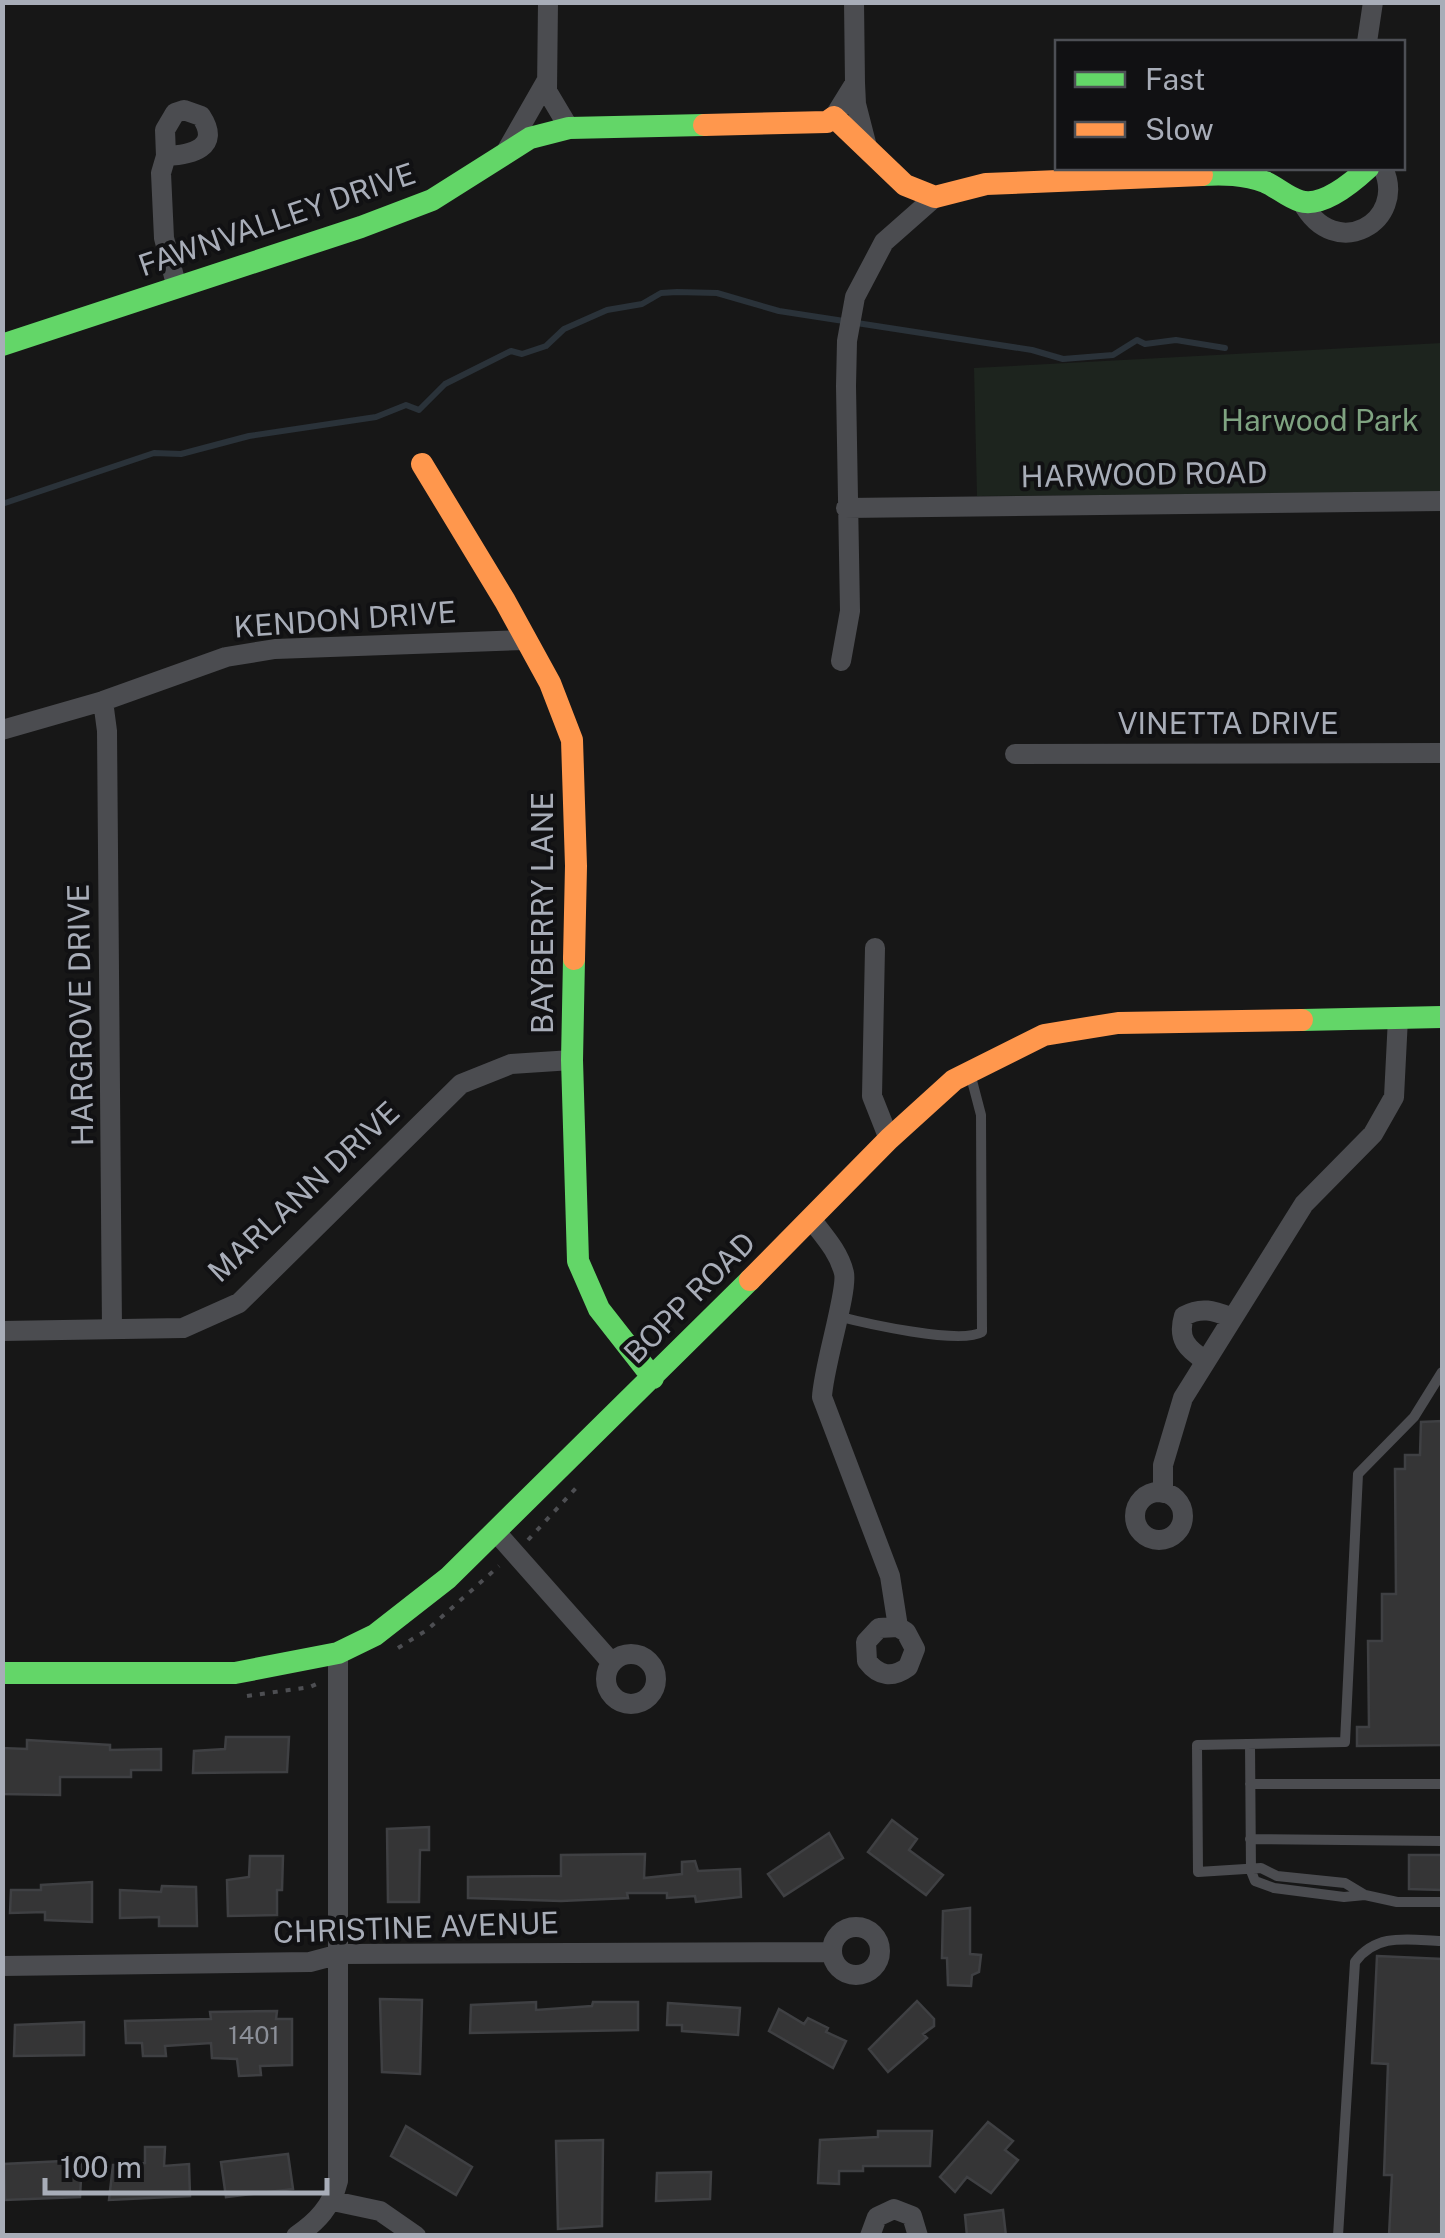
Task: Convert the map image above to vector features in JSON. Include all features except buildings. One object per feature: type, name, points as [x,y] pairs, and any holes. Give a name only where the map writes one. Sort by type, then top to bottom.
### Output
[{"type":"street","points":[[548,2],[547,91],[569,128]]},
{"type":"street","points":[[854,2],[856,104],[867,146]]},
{"type":"street","points":[[1367,40],[1372,2]]},
{"type":"street","points":[[506,152],[547,80]]},
{"type":"street","points":[[855,83],[834,117],[905,185],[935,197]]},
{"type":"street","name":"FAWNVALLEY DRIVE","points":[[2,345],[432,200],[530,138],[569,128],[827,122],[834,117]]},
{"type":"street","points":[[166,156],[161,173],[164,238],[176,288]]},
{"type":"street","points":[[1302,202],[1346,190],[1366,170]]},
{"type":"street","points":[[841,661],[850,611],[851,568],[846,508],[847,341],[853,304],[871,264],[899,226],[935,197],[986,184],[1230,174],[1264,182],[1302,202],[1312,220],[1328,231],[1344,234],[1366,228],[1380,216],[1388,195],[1383,170]]},
{"type":"street","points":[[896,177],[899,226]]},
{"type":"street","name":"BAYBERRY LANE","points":[[422,464],[550,683],[572,740],[576,866],[572,1060],[578,1261],[600,1310],[653,1378]]},
{"type":"street","name":"HARWOOD ROAD","points":[[846,508],[1442,501]]},
{"type":"street","name":"KENDON DRIVE","points":[[2,730],[103,701],[226,658],[275,648],[524,640]]},
{"type":"street","name":"HARGROVE DRIVE","points":[[103,701],[107,730],[111,975],[112,1330]]},
{"type":"street","name":"VINETTA DRIVE","points":[[1014,754],[1442,753]]},
{"type":"street","points":[[875,948],[872,1096],[889,1139]]},
{"type":"street","name":"BOPP ROAD","points":[[2,1673],[235,1672],[338,1665],[411,1610],[496,1532],[889,1139],[954,1080],[1044,1036],[1118,1023],[1442,1017]]},
{"type":"street","points":[[1163,1492],[1164,1465],[1183,1398],[1304,1204],[1373,1134],[1394,1097],[1398,1018]]},
{"type":"street","name":"MARLANN DRIVE","points":[[2,1331],[183,1328],[239,1303],[460,1084],[511,1064],[572,1060]]},
{"type":"street","points":[[811,1219],[834,1249],[845,1277],[823,1374],[822,1397],[890,1576],[898,1627]]},
{"type":"street","points":[[1206,1361],[1183,1342],[1180,1331],[1184,1316],[1196,1309],[1233,1318]]},
{"type":"street","points":[[496,1532],[612,1663]]},
{"type":"street","points":[[296,2236],[333,2201],[340,2148],[338,1665]]},
{"type":"street","name":"CHRISTINE AVENUE","points":[[2,1966],[310,1962],[340,1954],[832,1952]]},
{"type":"street","points":[[333,2201],[380,2211],[416,2236]]},
{"type":"street","points":[[870,2236],[876,2216],[894,2209],[912,2216],[918,2236]]},
{"type":"lane","points":[[836,1316],[873,1326],[927,1332],[975,1336],[982,1332],[980,1115],[970,1072]]},
{"type":"lane","points":[[1251,1871],[1198,1872],[1196,1745],[1345,1742],[1358,1474],[1414,1417],[1442,1372]]},
{"type":"lane","points":[[1250,1744],[1254,1881],[1274,1888],[1365,1895],[1397,1902],[1442,1902]]},
{"type":"lane","points":[[1250,1784],[1442,1784]]},
{"type":"lane","points":[[1250,1840],[1442,1841]]},
{"type":"lane","points":[[1338,2236],[1355,1962],[1364,1950],[1378,1942],[1442,1941]]},
{"type":"path","points":[[390,1654],[427,1630],[514,1554],[579,1484]]},
{"type":"path","points":[[244,1696],[310,1687],[338,1665]]},
{"type":"green space","name":"Harwood Park","points":[[1442,343],[1442,492],[977,496],[974,368]]},
{"type":"waterway","points":[[2,504],[154,453],[181,454],[249,436],[376,417],[406,405],[419,410],[445,384],[511,351],[522,354],[546,346],[564,329],[607,310],[642,304],[661,293],[717,293],[779,311],[1032,350],[1063,359],[1113,355],[1137,340],[1145,344],[1176,340],[1225,348]]},
{"type":"traffic: fast","points":[[2,345],[432,200],[530,138],[569,128],[704,125]]},
{"type":"traffic: fast","points":[[1202,175],[1257,179],[1309,202],[1337,192],[1366,170]]},
{"type":"traffic: fast","points":[[574,959],[572,1060],[578,1261],[599,1309],[653,1378]]},
{"type":"traffic: fast","points":[[1302,1020],[1442,1017]]},
{"type":"traffic: fast","points":[[2,1673],[235,1673],[338,1653],[375,1635],[448,1578],[750,1280]]},
{"type":"traffic: slow","points":[[704,125],[827,122],[834,117],[905,185],[935,197],[986,184],[1202,175]]},
{"type":"traffic: slow","points":[[422,464],[550,683],[572,740],[574,959]]},
{"type":"traffic: slow","points":[[750,1280],[889,1139],[954,1080],[1044,1035],[1118,1023],[1302,1020]]}]
